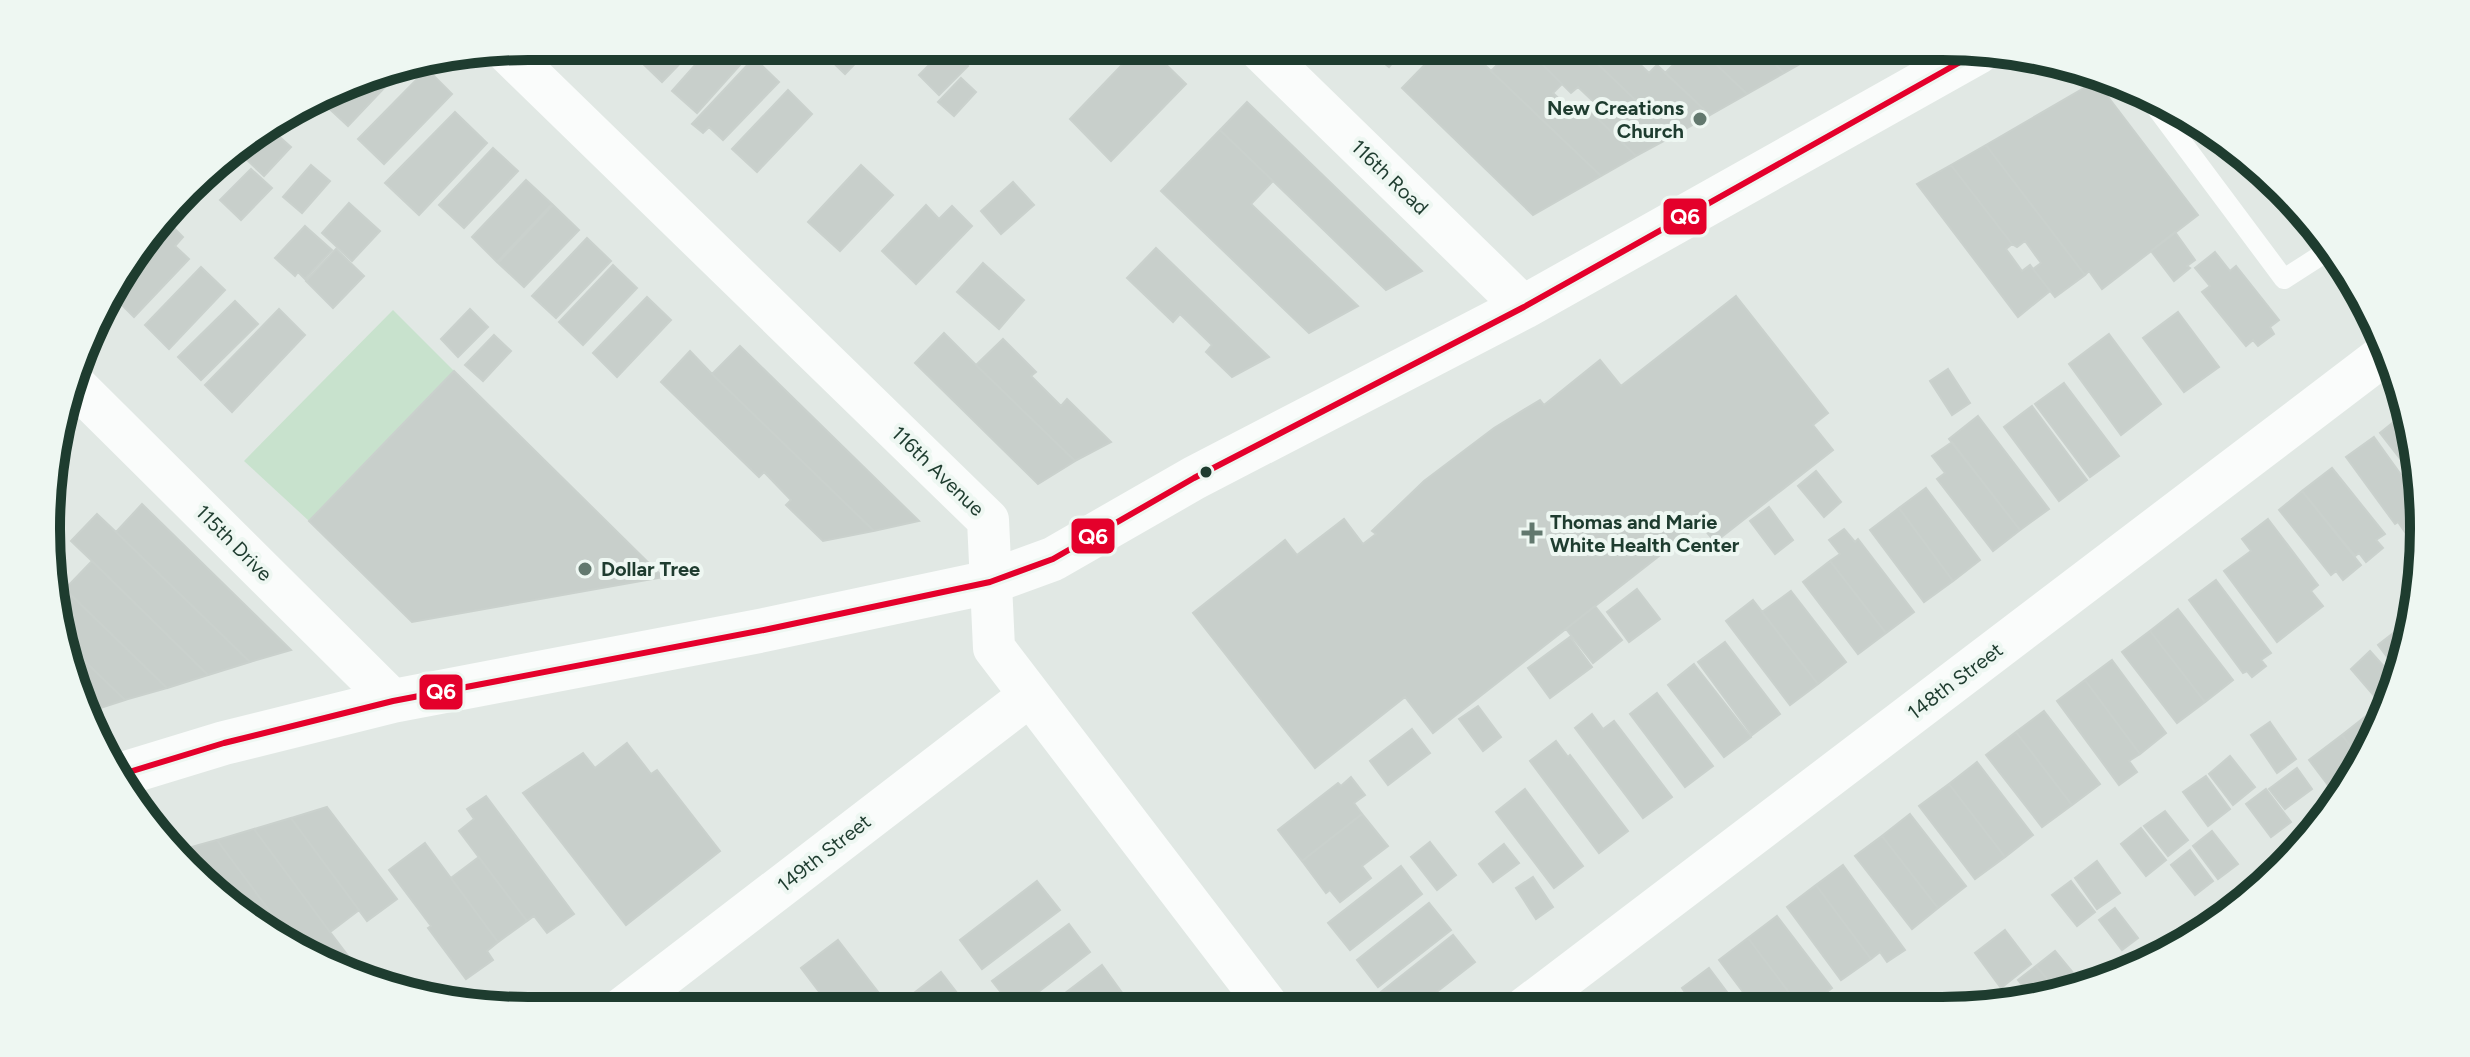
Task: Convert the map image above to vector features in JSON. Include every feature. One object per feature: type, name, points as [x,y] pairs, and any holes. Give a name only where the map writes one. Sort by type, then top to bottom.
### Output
[{"type":"main road","points":[[129,772],[224,743],[393,701],[990,582],[1053,559],[1194,478],[1524,307],[1963,61]]},
{"type":"street","name":"116th Avenue","points":[[516,60],[988,520],[994,648],[1261,997]]},
{"type":"street","name":"116th Road","points":[[1270,60],[1524,307]]},
{"type":"street","name":"148th Street","points":[[1539,997],[2378,359]]},
{"type":"street","name":"115th Drive","points":[[81,391],[393,701]]},
{"type":"street","name":"149th Street","points":[[637,997],[1029,696]]},
{"type":"lane","points":[[2173,122],[2284,279],[2322,255]]},
{"type":"green space","points":[[393,310],[454,371],[309,521],[244,461]]},
{"type":"building","points":[[639,60],[683,60],[662,82]]},
{"type":"building","points":[[700,60],[744,60],[697,113],[672,91]]},
{"type":"building","points":[[752,60],[756,60],[779,82],[723,140],[709,127],[703,133],[692,124]]},
{"type":"building","points":[[830,60],[858,60],[845,74]]},
{"type":"building","points":[[934,60],[962,60],[968,66],[939,95],[919,75]]},
{"type":"building","points":[[1127,60],[1161,60],[1186,84],[1111,161],[1070,119]]},
{"type":"building","points":[[1380,60],[1395,60],[1389,67]]},
{"type":"building","points":[[1429,60],[1480,60],[1601,176],[1533,215],[1402,88]]},
{"type":"building","points":[[1502,60],[1538,60],[1562,84],[1553,93],[1574,113],[1583,104],[1636,156],[1601,176],[1491,71]]},
{"type":"building","points":[[1538,60],[1594,60],[1673,136],[1636,156],[1591,112],[1597,105],[1578,87],[1571,93]]},
{"type":"building","points":[[1594,60],[1635,60],[1649,73],[1657,65],[1710,115],[1673,136]]},
{"type":"building","points":[[1668,60],[1712,60],[1747,94],[1710,115],[1665,73],[1673,65]]},
{"type":"building","points":[[1712,60],[1771,60],[1784,73],[1747,94]]},
{"type":"building","points":[[1771,60],[1807,60],[1784,73]]},
{"type":"building","points":[[429,71],[452,94],[384,164],[358,139],[424,72]]},
{"type":"building","points":[[961,78],[976,92],[954,116],[938,102]]},
{"type":"building","points":[[391,81],[348,126],[326,106]]},
{"type":"building","points":[[2092,85],[2102,89],[2198,215],[2102,289],[2089,271],[2085,275],[1986,145]]},
{"type":"building","points":[[788,90],[812,114],[757,172],[732,149]]},
{"type":"building","points":[[1247,102],[1422,271],[1386,290],[1220,130]]},
{"type":"building","points":[[455,112],[487,143],[419,215],[385,183]]},
{"type":"building","points":[[1220,130],[1273,181],[1251,204],[1358,306],[1309,333],[1161,191]]},
{"type":"building","points":[[276,134],[291,147],[264,176],[246,159]]},
{"type":"building","points":[[1986,145],[2085,275],[2055,297],[2033,269],[2041,263],[2025,241],[2017,247],[2012,244],[1951,165]]},
{"type":"building","points":[[493,148],[518,171],[464,228],[439,205]]},
{"type":"building","points":[[311,165],[330,181],[302,213],[283,197]]},
{"type":"building","points":[[861,165],[893,195],[840,251],[808,222]]},
{"type":"building","points":[[1951,165],[2012,244],[2006,249],[2022,271],[2030,265],[2050,291],[2018,317],[1917,184]]},
{"type":"building","points":[[251,169],[272,188],[241,220],[220,200]]},
{"type":"building","points":[[526,180],[552,204],[497,262],[472,237]]},
{"type":"building","points":[[1013,182],[1034,205],[1001,234],[981,211]]},
{"type":"building","points":[[349,203],[380,231],[352,261],[322,233]]},
{"type":"building","points":[[553,205],[579,230],[524,287],[498,263]]},
{"type":"building","points":[[926,205],[939,219],[952,206],[972,226],[916,284],[882,251]]},
{"type":"building","points":[[171,225],[183,237],[175,246],[189,259],[134,317],[119,302],[139,268]]},
{"type":"building","points":[[305,226],[332,250],[305,279],[298,272],[295,276],[275,258]]},
{"type":"building","points":[[2175,232],[2195,260],[2174,281],[2151,251]]},
{"type":"building","points":[[587,238],[611,261],[556,318],[532,296]]},
{"type":"building","points":[[1156,248],[1269,357],[1232,377],[1206,352],[1212,345],[1180,314],[1173,322],[1127,278]]},
{"type":"building","points":[[336,249],[364,276],[333,308],[306,281]]},
{"type":"building","points":[[2215,252],[2230,271],[2236,266],[2279,320],[2270,327],[2274,334],[2258,346],[2253,340],[2246,346],[2202,292],[2210,286],[2195,268]]},
{"type":"building","points":[[983,263],[1024,300],[999,329],[957,292]]},
{"type":"building","points":[[613,265],[637,288],[583,345],[559,322]]},
{"type":"building","points":[[201,267],[225,290],[169,349],[145,325]]},
{"type":"building","name":"Thomas and Marie White Health Center","points":[[1736,296],[1828,413],[1813,425],[1833,450],[1715,542],[1700,524],[1433,733],[1405,697],[1315,768],[1193,613],[1285,540],[1297,555],[1344,519],[1363,544],[1376,534],[1372,531],[1424,481],[1494,428],[1540,400],[1544,405],[1600,360],[1621,386]]},
{"type":"building","points":[[647,297],[671,320],[617,377],[593,353]]},
{"type":"building","points":[[235,301],[258,324],[201,380],[178,357]]},
{"type":"building","points":[[279,309],[305,335],[232,412],[205,385]]},
{"type":"building","points":[[470,309],[488,327],[458,357],[441,339]]},
{"type":"building","points":[[2178,312],[2219,367],[2184,392],[2143,338]]},
{"type":"building","points":[[944,333],[1075,461],[1038,484],[915,363]]},
{"type":"building","points":[[2109,334],[2161,404],[2121,435],[2069,364]]},
{"type":"building","points":[[494,335],[511,351],[483,381],[465,365]]},
{"type":"building","points":[[1003,339],[1036,372],[1031,376],[1061,406],[1067,399],[1111,442],[1075,461],[976,365]]},
{"type":"building","points":[[740,346],[919,521],[874,531],[712,374]]},
{"type":"building","points":[[690,351],[874,531],[823,541],[786,505],[791,500],[764,472],[759,477],[661,382]]},
{"type":"building","points":[[1948,369],[1970,403],[1952,415],[1930,381]]},
{"type":"building","points":[[454,371],[663,577],[412,622],[309,521]]},
{"type":"building","points":[[2064,383],[2119,456],[2090,477],[2035,404]]},
{"type":"building","points":[[2032,406],[2087,480],[2059,501],[2004,427]]},
{"type":"building","points":[[1978,416],[2049,509],[2020,530],[1949,439]]},
{"type":"building","points":[[2397,419],[2406,466],[2380,433]]},
{"type":"building","points":[[2374,437],[2408,484],[2410,528],[2405,532],[2398,522],[2395,524],[2346,457]]},
{"type":"building","points":[[1952,442],[2020,530],[1993,551],[1937,479],[1945,473],[1932,456]]},
{"type":"building","points":[[2332,468],[2385,534],[2376,540],[2383,548],[2366,562],[2359,553],[2355,556],[2302,491]]},
{"type":"building","points":[[1816,471],[1841,502],[1824,517],[1798,486]]},
{"type":"building","points":[[1926,488],[1980,560],[1953,581],[1899,508]]},
{"type":"building","points":[[2302,491],[2361,565],[2343,580],[2336,571],[2331,575],[2279,510]]},
{"type":"building","points":[[142,504],[291,650],[250,662],[116,532]]},
{"type":"building","points":[[1769,507],[1793,540],[1775,554],[1750,521]]},
{"type":"building","points":[[1899,508],[1953,581],[1924,602],[1870,530]]},
{"type":"building","points":[[97,514],[250,662],[208,675],[71,541]]},
{"type":"building","points":[[2268,519],[2318,585],[2311,591],[2323,606],[2277,642],[2224,571],[2251,551],[2242,539]]},
{"type":"building","points":[[1844,529],[1855,542],[1858,539],[1914,612],[1886,633],[1830,561],[1840,554],[1829,540]]},
{"type":"building","points":[[92,561],[208,675],[167,688],[70,594],[65,589]]},
{"type":"building","points":[[1830,561],[1886,633],[1858,654],[1803,582]]},
{"type":"building","points":[[2216,580],[2271,653],[2261,660],[2266,666],[2252,677],[2247,671],[2243,673],[2189,600]]},
{"type":"building","points":[[1637,589],[1660,619],[1629,642],[1607,612]]},
{"type":"building","points":[[1791,591],[1846,662],[1818,684],[1762,612]]},
{"type":"building","points":[[70,594],[167,688],[125,700],[77,654],[65,599]]},
{"type":"building","points":[[1753,600],[1818,684],[1790,705],[1726,621]]},
{"type":"building","points":[[1595,606],[1622,640],[1593,663],[1566,629]]},
{"type":"building","points":[[2178,609],[2233,680],[2205,702],[2150,631]]},
{"type":"building","points":[[2399,628],[2390,661],[2378,645]]},
{"type":"building","points":[[2150,631],[2205,702],[2177,723],[2122,652]]},
{"type":"building","points":[[1570,637],[1592,667],[1550,698],[1528,668]]},
{"type":"building","points":[[1725,642],[1780,714],[1752,735],[1698,662]]},
{"type":"building","points":[[2370,651],[2388,671],[2379,696],[2376,698],[2351,669]]},
{"type":"building","points":[[77,654],[125,700],[97,709]]},
{"type":"building","points":[[2112,660],[2166,733],[2140,754],[2085,680]]},
{"type":"building","points":[[1694,664],[1751,737],[1724,757],[1668,685]]},
{"type":"building","points":[[2085,680],[2140,754],[2129,761],[2137,772],[2119,785],[2057,701]]},
{"type":"building","points":[[1657,693],[1713,766],[1685,787],[1630,714]]},
{"type":"building","points":[[1478,706],[1501,737],[1483,751],[1459,719]]},
{"type":"building","points":[[2044,711],[2100,784],[2072,805],[2016,732]]},
{"type":"building","points":[[2373,711],[2354,751],[2342,735]]},
{"type":"building","points":[[1592,714],[1603,729],[1614,721],[1672,797],[1643,818],[1575,728]]},
{"type":"building","points":[[2270,722],[2296,759],[2277,773],[2251,735]]},
{"type":"building","points":[[1412,729],[1430,753],[1388,785],[1370,761]]},
{"type":"building","points":[[2016,732],[2072,805],[2042,827],[1986,755]]},
{"type":"building","points":[[2342,735],[2354,751],[2331,789],[2309,760]]},
{"type":"building","points":[[1556,741],[1628,831],[1599,853],[1530,761]]},
{"type":"building","points":[[627,743],[651,774],[657,770],[720,851],[626,925],[523,793],[583,753],[595,768]]},
{"type":"building","points":[[2230,756],[2255,787],[2233,805],[2209,774]]},
{"type":"building","points":[[1977,762],[2033,835],[2005,857],[1949,784]]},
{"type":"building","points":[[2297,768],[2312,789],[2285,809],[2269,789]]},
{"type":"building","points":[[2206,776],[2230,809],[2208,826],[2183,792]]},
{"type":"building","points":[[1351,777],[1365,795],[1354,803],[1362,814],[1302,861],[1278,830],[1338,783],[1341,786]]},
{"type":"building","points":[[1949,784],[2005,857],[1975,879],[1919,806]]},
{"type":"building","points":[[1525,789],[1583,866],[1554,888],[1496,812]]},
{"type":"building","points":[[2266,789],[2291,822],[2271,837],[2246,804]]},
{"type":"building","points":[[486,796],[574,914],[547,933],[534,916],[527,921],[459,831],[474,819],[467,809]]},
{"type":"building","points":[[327,807],[397,899],[367,921],[291,818]]},
{"type":"building","points":[[2165,811],[2188,840],[2168,856],[2144,826]]},
{"type":"building","points":[[1362,814],[1388,846],[1362,866],[1371,878],[1340,902],[1330,890],[1326,893],[1302,861]]},
{"type":"building","points":[[1910,814],[1966,886],[1938,908],[1882,836]]},
{"type":"building","points":[[291,818],[359,910],[330,932],[254,829]]},
{"type":"building","points":[[2141,828],[2166,860],[2146,876],[2121,844]]},
{"type":"building","points":[[254,829],[354,963],[321,949],[281,926],[217,840]]},
{"type":"building","points":[[2212,831],[2238,864],[2218,879],[2193,846]]},
{"type":"building","points":[[1882,836],[1938,908],[1912,929],[1855,856]]},
{"type":"building","points":[[217,840],[277,921],[243,900],[186,848]]},
{"type":"building","points":[[1430,842],[1456,875],[1437,890],[1411,857]]},
{"type":"building","points":[[425,843],[498,942],[487,951],[493,960],[466,979],[389,870]]},
{"type":"building","points":[[1504,844],[1519,863],[1493,882],[1479,864]]},
{"type":"building","points":[[2190,850],[2213,881],[2195,895],[2171,865]]},
{"type":"building","points":[[479,857],[527,921],[498,942],[451,878]]},
{"type":"building","points":[[2097,861],[2120,893],[2097,909],[2075,878]]},
{"type":"building","points":[[1843,865],[1905,950],[1887,962],[1880,952],[1871,959],[1816,885]]},
{"type":"building","points":[[1401,866],[1422,894],[1350,950],[1328,923]]},
{"type":"building","points":[[1533,877],[1553,907],[1536,919],[1516,888]]},
{"type":"building","points":[[1037,881],[1060,910],[982,969],[960,940]]},
{"type":"building","points":[[2071,881],[2095,912],[2077,926],[2052,895]]},
{"type":"building","points":[[1816,885],[1871,959],[1841,980],[1787,907]]},
{"type":"building","points":[[1429,903],[1451,930],[1378,987],[1357,960]]},
{"type":"building","points":[[2115,908],[2138,938],[2122,950],[2099,920]]},
{"type":"building","points":[[1777,916],[1832,988],[1820,997],[1792,997],[1748,938]]},
{"type":"building","points":[[1069,924],[1090,952],[1032,997],[1005,997],[992,981]]},
{"type":"building","points":[[2005,930],[2031,964],[2001,988],[1975,953]]},
{"type":"building","points":[[1453,935],[1475,962],[1430,997],[1385,997],[1381,992]]},
{"type":"building","points":[[1748,938],[1792,997],[1747,997],[1719,960]]},
{"type":"building","points":[[838,940],[882,997],[823,997],[801,968]]},
{"type":"building","points":[[2055,951],[2076,977],[2051,984],[2036,966]]},
{"type":"building","points":[[1102,965],[1123,994],[1119,997],[1060,997]]},
{"type":"building","points":[[2036,966],[2051,984],[2025,989],[2018,980]]},
{"type":"building","points":[[1709,968],[1731,997],[1688,997],[1682,988]]},
{"type":"building","points":[[941,972],[960,997],[909,997]]},
{"type":"transit line","name":"Q6","points":[[129,772],[224,743],[393,701],[764,630],[990,582],[1053,559],[1194,478],[1524,307],[1963,61]]},
{"type":"place","name":"New Creations Church","points":[[1700,119]]},
{"type":"place","name":"Thomas and Marie White Health Center","points":[[1532,533]]},
{"type":"place","name":"Dollar Tree","points":[[585,569]]}]
